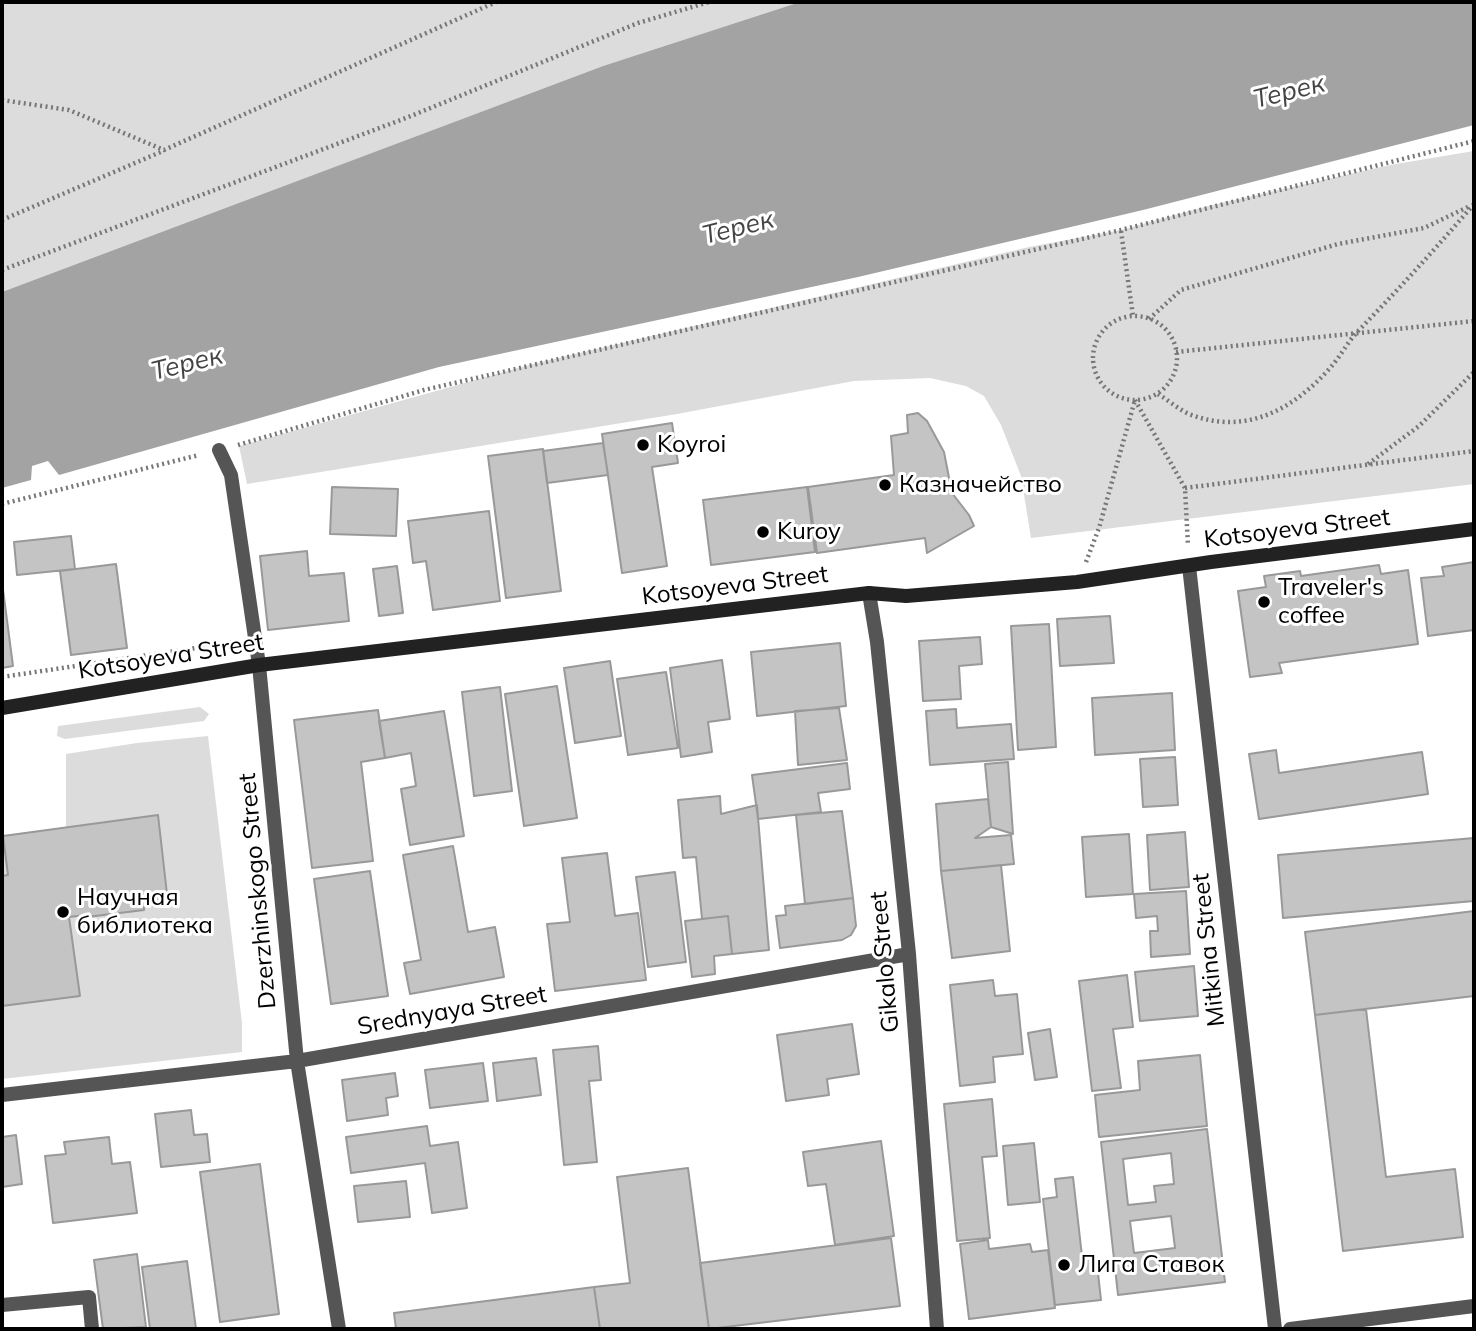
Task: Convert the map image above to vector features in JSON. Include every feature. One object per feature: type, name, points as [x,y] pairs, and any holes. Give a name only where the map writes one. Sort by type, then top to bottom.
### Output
[{"type":"street","name":"Dzerzhinskogo Street","points":[[219,450],[231,475],[259,665],[297,1061],[339,1329]]},
{"type":"street","name":"Kotsoyeva Street","points":[[2,708],[259,665],[869,593],[906,596],[1077,582],[1474,529]]},
{"type":"street","name":"Mitkina Street","points":[[1189,566],[1275,1329]]},
{"type":"street","name":"Gikalo Street","points":[[869,593],[877,642],[909,954],[937,1329]]},
{"type":"street","name":"Srednyaya Street","points":[[2,1095],[297,1061],[909,954]]},
{"type":"street","points":[[2,1306],[89,1297],[92,1329]]},
{"type":"street","points":[[1290,1329],[1474,1306]]},
{"type":"path","points":[[2,219],[496,2]]},
{"type":"path","points":[[2,270],[406,118],[638,23],[709,2]]},
{"type":"path","points":[[2,100],[69,110],[164,150]]},
{"type":"path","points":[[2,504],[219,450],[424,390],[1121,230],[1474,141]]},
{"type":"path","points":[[1149,319],[1181,290],[1338,244],[1424,228],[1474,204]]},
{"type":"path","points":[[1158,394],[1188,413],[1211,420],[1242,422],[1270,416],[1301,396],[1330,368],[1356,333],[1414,273],[1474,204]]},
{"type":"path","points":[[1121,230],[1133,316]]},
{"type":"path","points":[[1133,316],[1149,319],[1162,326],[1171,338],[1177,366],[1171,381],[1158,394],[1135,400],[1122,399],[1108,391],[1098,379],[1093,363],[1096,341],[1113,323],[1133,316]]},
{"type":"path","points":[[1176,352],[1474,321]]},
{"type":"path","points":[[1367,465],[1419,426],[1474,372]]},
{"type":"path","points":[[1135,400],[1185,488],[1189,566]]},
{"type":"path","points":[[1077,582],[1099,528],[1135,400]]},
{"type":"path","points":[[1185,488],[1474,451]]},
{"type":"path","points":[[2,677],[255,639]]},
{"type":"shaded area","points":[[2,2],[800,2],[603,66],[2,292]]},
{"type":"shaded area","points":[[1474,151],[1474,484],[1031,538],[1021,476],[1001,425],[984,396],[966,386],[930,378],[854,381],[677,414],[247,484],[239,446],[529,365],[1029,247],[1121,230],[1208,206],[1390,165]]},
{"type":"shaded area","points":[[200,707],[209,714],[204,721],[65,739],[57,736],[58,726]]},
{"type":"shaded area","points":[[208,736],[242,1023],[242,1052],[2,1079],[2,832],[3,836],[66,827],[66,754]]},
{"type":"water","name":"Терек","points":[[800,2],[1474,2],[1474,125],[1143,210],[858,277],[439,367],[59,475],[48,461],[32,466],[31,480],[2,488],[2,292],[603,66]]},
{"type":"building","name":"Казначейство","points":[[918,413],[927,421],[944,452],[952,493],[974,526],[927,553],[925,538],[817,553],[808,487],[894,475],[891,436],[908,433],[907,415]]},
{"type":"building","points":[[672,423],[678,463],[652,467],[667,566],[622,573],[602,434]]},
{"type":"building","points":[[603,443],[608,475],[547,483],[543,451]]},
{"type":"building","points":[[543,449],[561,591],[506,598],[488,456]]},
{"type":"building","points":[[332,487],[398,489],[396,536],[330,534]]},
{"type":"building","points":[[807,487],[815,552],[711,565],[703,500]]},
{"type":"building","points":[[489,511],[500,601],[433,610],[426,561],[413,563],[408,521]]},
{"type":"building","points":[[71,536],[75,569],[17,575],[14,542]]},
{"type":"building","points":[[307,551],[309,576],[344,573],[349,621],[268,630],[260,556]]},
{"type":"building","points":[[1474,562],[1474,630],[1428,636],[1421,578],[1444,576],[1442,567]]},
{"type":"building","points":[[116,564],[127,648],[71,655],[60,571]]},
{"type":"building","points":[[1379,565],[1381,574],[1408,570],[1418,644],[1279,663],[1282,673],[1250,677],[1238,591],[1266,587],[1264,576],[1300,571],[1301,576]]},
{"type":"building","points":[[397,566],[403,613],[379,616],[373,569]]},
{"type":"building","points":[[2,582],[13,666],[2,668]]},
{"type":"building","points":[[1110,616],[1114,663],[1060,666],[1057,619]]},
{"type":"building","points":[[1049,624],[1056,747],[1018,750],[1011,626]]},
{"type":"building","points":[[980,637],[982,664],[959,666],[961,699],[923,701],[919,641]]},
{"type":"building","points":[[840,643],[846,706],[757,716],[751,652]]},
{"type":"building","points":[[722,660],[730,719],[708,722],[712,752],[681,757],[670,668]]},
{"type":"building","points":[[610,661],[621,736],[575,743],[564,668]]},
{"type":"building","points":[[666,672],[678,748],[628,755],[617,679]]},
{"type":"building","points":[[557,686],[577,818],[524,826],[505,694]]},
{"type":"building","points":[[500,687],[512,791],[474,796],[462,692]]},
{"type":"building","points":[[1172,693],[1175,750],[1095,755],[1092,698]]},
{"type":"building","points":[[839,708],[847,760],[798,765],[795,711]]},
{"type":"building","points":[[956,709],[957,728],[1011,724],[1014,759],[930,765],[926,711]]},
{"type":"building","points":[[378,710],[385,758],[361,762],[373,861],[312,868],[294,720]]},
{"type":"building","points":[[444,711],[464,836],[410,845],[401,789],[416,786],[411,753],[385,758],[379,721]]},
{"type":"building","points":[[1276,750],[1279,773],[1422,752],[1428,794],[1259,819],[1249,754]]},
{"type":"building","points":[[1175,757],[1178,805],[1143,807],[1140,759]]},
{"type":"building","points":[[1008,762],[1013,834],[991,827],[985,764]]},
{"type":"building","points":[[847,763],[850,789],[818,793],[821,812],[758,819],[752,775]]},
{"type":"building","points":[[720,796],[721,814],[757,805],[769,950],[732,954],[728,916],[702,919],[696,857],[683,858],[678,800]]},
{"type":"building","points":[[988,799],[991,827],[975,838],[1011,835],[1014,864],[941,871],[936,804]]},
{"type":"building","points":[[842,811],[853,898],[805,904],[796,815]]},
{"type":"building","name":"Научная библиотека","points":[[158,815],[168,903],[144,907],[144,910],[69,917],[80,996],[2,1006],[2,876],[8,875],[3,836]]},
{"type":"building","points":[[1185,832],[1189,887],[1150,890],[1147,835]]},
{"type":"building","points":[[1129,834],[1133,894],[1086,897],[1082,837]]},
{"type":"building","points":[[1474,838],[1474,901],[1283,918],[1278,855]]},
{"type":"building","points":[[453,846],[468,932],[495,927],[504,977],[410,994],[404,963],[421,960],[403,855]]},
{"type":"building","points":[[607,853],[615,916],[638,913],[646,980],[555,991],[547,924],[570,922],[562,858]]},
{"type":"building","points":[[1001,865],[1010,951],[952,958],[941,871]]},
{"type":"building","points":[[370,871],[388,996],[331,1004],[314,879]]},
{"type":"building","points":[[675,872],[686,962],[648,967],[636,877]]},
{"type":"building","points":[[1186,891],[1190,954],[1151,957],[1150,931],[1158,931],[1157,916],[1136,918],[1134,894]]},
{"type":"building","points":[[853,898],[856,926],[851,935],[842,940],[780,948],[776,916],[786,915],[785,906]]},
{"type":"building","points":[[1474,911],[1474,996],[1315,1015],[1305,932]]},
{"type":"building","points":[[728,916],[732,954],[714,956],[715,974],[692,977],[685,921]]},
{"type":"building","points":[[1194,966],[1198,1016],[1140,1021],[1135,972]]},
{"type":"building","points":[[1127,975],[1133,1027],[1113,1029],[1121,1088],[1092,1091],[1079,981]]},
{"type":"building","points":[[993,980],[995,996],[1017,994],[1023,1054],[993,1057],[995,1082],[960,1086],[950,985]]},
{"type":"building","points":[[1366,1009],[1386,1177],[1455,1169],[1463,1237],[1343,1251],[1315,1015]]},
{"type":"building","points":[[852,1024],[859,1074],[827,1079],[829,1095],[786,1101],[777,1035]]},
{"type":"building","points":[[1050,1029],[1057,1077],[1035,1080],[1028,1033]]},
{"type":"building","points":[[598,1046],[601,1080],[589,1081],[597,1162],[564,1165],[553,1050]]},
{"type":"building","points":[[1200,1055],[1207,1126],[1099,1137],[1095,1095],[1140,1090],[1138,1061]]},
{"type":"building","points":[[536,1058],[541,1095],[497,1101],[493,1063]]},
{"type":"building","points":[[483,1063],[488,1101],[430,1108],[425,1070]]},
{"type":"building","points":[[395,1073],[398,1096],[386,1098],[388,1115],[347,1121],[342,1080]]},
{"type":"building","points":[[992,1099],[997,1156],[982,1157],[990,1238],[957,1241],[944,1104]]},
{"type":"building","points":[[191,1110],[194,1135],[207,1134],[210,1162],[161,1167],[155,1114]]},
{"type":"building","points":[[427,1126],[430,1146],[458,1142],[467,1208],[432,1213],[425,1163],[351,1173],[346,1137]]},
{"type":"building","points":[[1207,1129],[1225,1282],[1118,1295],[1101,1142]],"holes":[[[1171,1153],[1174,1184],[1154,1186],[1156,1202],[1128,1205],[1123,1159]],[[1171,1216],[1175,1248],[1134,1253],[1130,1221]]]},
{"type":"building","points":[[16,1135],[22,1184],[2,1187],[2,1137]]},
{"type":"building","points":[[109,1137],[112,1164],[130,1162],[137,1213],[53,1223],[45,1156],[66,1154],[64,1142]]},
{"type":"building","points":[[881,1141],[894,1236],[835,1245],[826,1184],[808,1186],[803,1152]]},
{"type":"building","points":[[1034,1143],[1040,1202],[1008,1205],[1003,1146]]},
{"type":"building","points":[[260,1164],[279,1314],[220,1322],[200,1172]]},
{"type":"building","points":[[688,1168],[709,1329],[600,1329],[594,1287],[630,1283],[617,1177]]},
{"type":"building","points":[[1073,1177],[1082,1256],[1096,1255],[1101,1300],[1055,1305],[1043,1199],[1057,1197],[1055,1179]]},
{"type":"building","points":[[406,1181],[410,1217],[358,1222],[354,1186]]},
{"type":"building","points":[[891,1238],[900,1306],[709,1329],[700,1263]]},
{"type":"building","points":[[988,1240],[989,1249],[1030,1244],[1032,1252],[1048,1250],[1055,1308],[969,1319],[960,1244]]},
{"type":"building","points":[[137,1254],[146,1327],[103,1329],[94,1260]]},
{"type":"building","points":[[187,1261],[196,1329],[150,1329],[142,1267]]},
{"type":"building","points":[[594,1287],[600,1329],[396,1329],[394,1313]]},
{"type":"place","name":"Koyroi","points":[[643,445]]},
{"type":"place","name":"Казначейство","points":[[885,485]]},
{"type":"place","name":"Kuroy","points":[[763,532]]},
{"type":"place","name":"Traveler's coffee","points":[[1264,602]]},
{"type":"place","name":"Научная библиотека","points":[[63,912]]},
{"type":"place","name":"Лига Ставок","points":[[1064,1265]]}]
